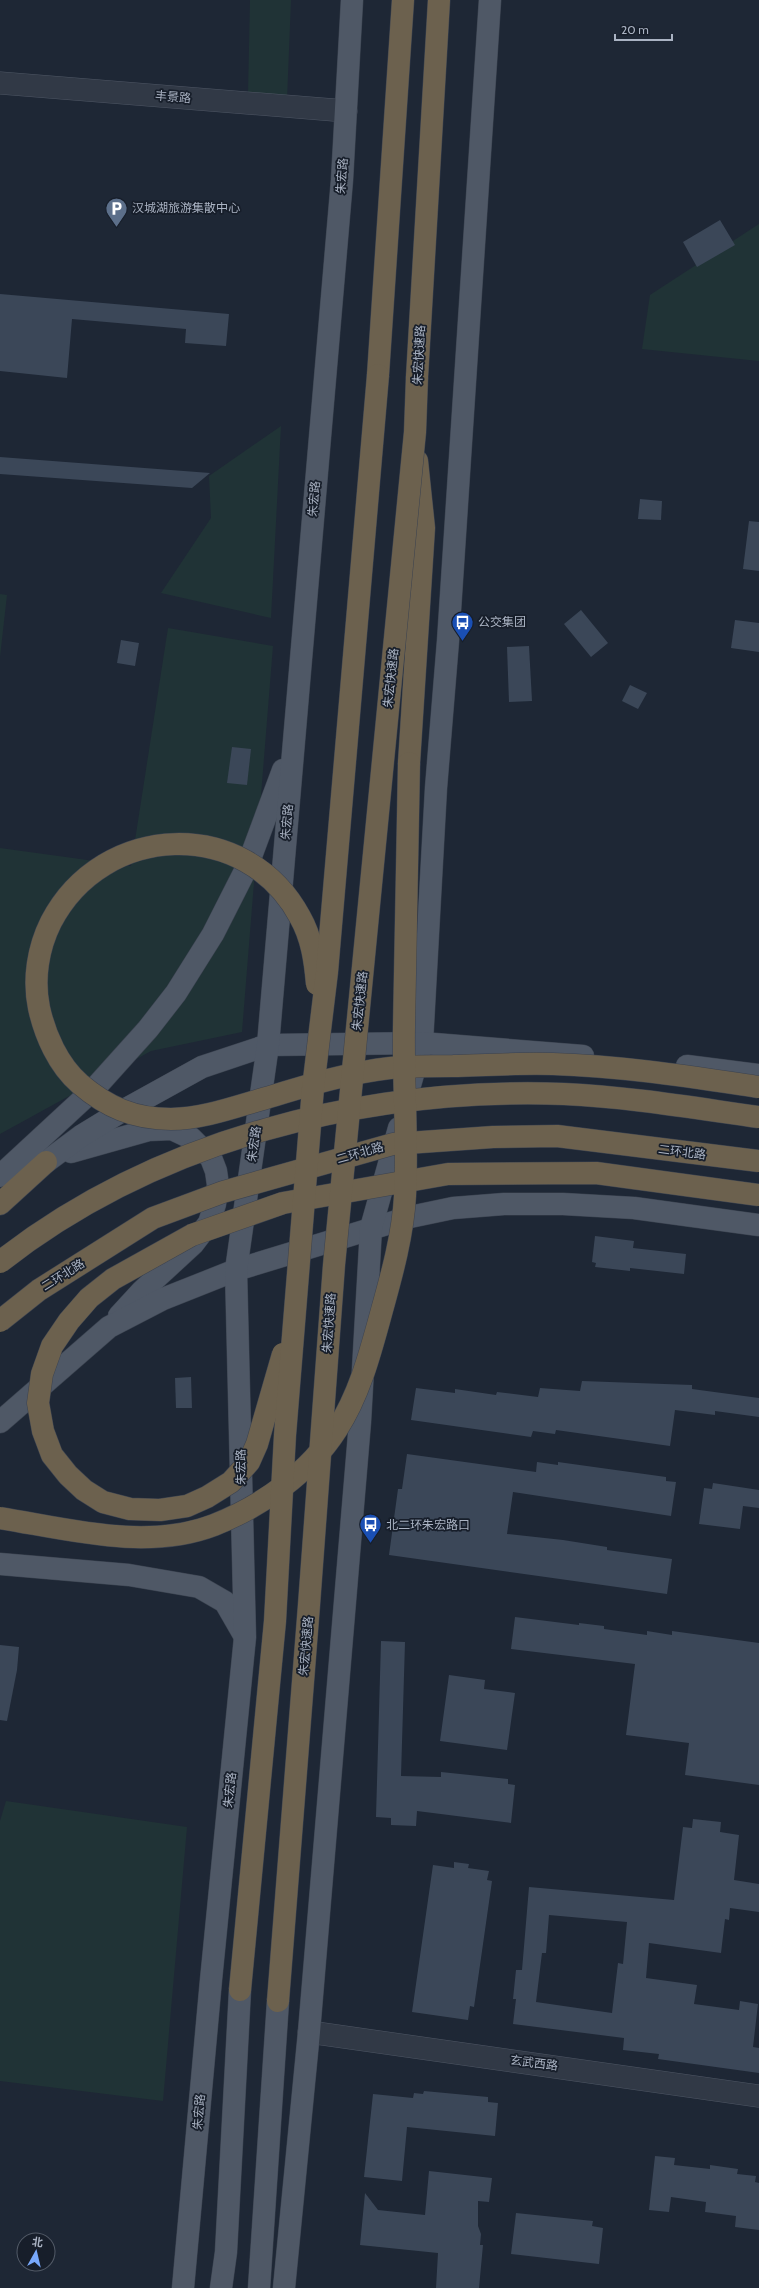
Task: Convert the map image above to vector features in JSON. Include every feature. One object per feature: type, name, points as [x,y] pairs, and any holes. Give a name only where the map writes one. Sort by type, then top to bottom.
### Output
[{"type":"highway","points":[[240,1990],[274,1621],[294,1321],[319,1037],[327,972],[378,375],[403,0]]},
{"type":"highway","name":"朱宏快速路","points":[[278,2001],[309,1613],[334,1265],[415,432],[439,0]]},
{"type":"highway","points":[[0,1518],[112,1536],[183,1533],[214,1525],[264,1500],[291,1480],[315,1458],[337,1429],[355,1394],[388,1288],[405,1201],[407,1165],[403,1070],[409,763],[424,528],[415,432]]},
{"type":"highway","points":[[319,1037],[315,962],[310,940],[301,917],[287,897],[270,878],[230,854],[206,846],[169,844],[157,845],[133,851],[111,860],[72,890],[58,910],[47,931],[39,954],[36,978],[40,1014],[50,1042],[74,1079],[108,1105],[129,1115],[174,1119],[222,1112],[335,1079],[389,1068],[555,1064],[639,1072],[759,1087]]},
{"type":"highway","points":[[0,1262],[30,1238],[74,1210],[166,1164],[213,1145],[305,1120],[394,1102],[493,1094],[564,1094],[638,1100],[759,1117]]},
{"type":"highway","name":"二环北路","points":[[0,1321],[39,1290],[153,1218],[223,1192],[393,1144],[493,1137],[557,1136],[759,1161]]},
{"type":"highway","points":[[0,1204],[46,1162]]},
{"type":"highway","points":[[294,1321],[257,1444],[249,1462],[231,1482],[207,1497],[187,1506],[160,1510],[130,1509],[102,1502],[84,1490],[68,1475],[52,1455],[43,1431],[38,1403],[42,1374],[52,1346],[69,1321],[89,1298],[107,1283],[192,1235],[283,1203],[448,1174],[596,1173],[759,1195]]},
{"type":"main road","name":"朱宏路","points":[[183,2288],[211,1980],[245,1637],[236,1270],[268,1045],[342,180],[352,0]]},
{"type":"main road","points":[[284,2288],[309,2032],[360,1422],[371,1228],[422,1043],[436,788],[448,641],[490,0]]},
{"type":"main road","points":[[0,1176],[94,1089],[148,1029],[176,993],[213,934],[247,867],[271,806],[294,737]]},
{"type":"main road","points":[[46,1162],[81,1136],[202,1067],[268,1045],[422,1043],[578,1055],[759,1075]]},
{"type":"main road","points":[[0,1180],[81,1148],[149,1130],[172,1129],[191,1138],[211,1158],[216,1171],[218,1185],[215,1204],[209,1223],[193,1244],[142,1291],[109,1327],[0,1422]]},
{"type":"main road","points":[[109,1327],[163,1299],[236,1270],[371,1228],[453,1208],[504,1204],[563,1204],[634,1208],[759,1225]]},
{"type":"main road","points":[[0,1564],[129,1575],[199,1587],[225,1602],[245,1637]]},
{"type":"main road","points":[[221,2288],[226,2252],[240,1990]]},
{"type":"main road","points":[[259,2288],[278,2001]]},
{"type":"street","name":"丰景路","points":[[0,83],[346,111]]},
{"type":"street","name":"玄武西路","points":[[309,2032],[759,2096]]},
{"type":"green space","points":[[250,0],[291,0],[287,100],[248,94]]},
{"type":"green space","points":[[759,224],[759,361],[642,349],[650,295]]},
{"type":"green space","points":[[281,426],[271,618],[161,593],[211,518],[209,476]]},
{"type":"green space","points":[[0,594],[7,595],[0,657]]},
{"type":"green space","points":[[168,628],[273,646],[242,1032],[151,1051],[0,1134],[0,848],[131,866]]},
{"type":"green space","points":[[6,1801],[187,1827],[163,2101],[0,2081],[0,1821]]},
{"type":"building","points":[[720,220],[735,245],[697,267],[683,242]]},
{"type":"building","points":[[0,294],[229,314],[226,346],[185,343],[186,329],[72,319],[67,378],[0,371]]},
{"type":"building","points":[[0,457],[210,473],[192,488],[0,474]]},
{"type":"building","points":[[640,499],[662,501],[661,520],[638,519]]},
{"type":"building","points":[[749,521],[759,522],[759,571],[743,569]]},
{"type":"building","points":[[581,610],[608,643],[591,657],[564,624]]},
{"type":"building","points":[[735,620],[759,623],[759,652],[731,648]]},
{"type":"building","points":[[121,640],[139,643],[135,666],[117,663]]},
{"type":"building","points":[[529,646],[532,701],[509,702],[507,647]]},
{"type":"building","points":[[630,685],[647,693],[638,709],[622,701]]},
{"type":"building","points":[[232,747],[251,749],[247,785],[227,783]]},
{"type":"building","points":[[595,1236],[634,1241],[633,1248],[686,1254],[684,1274],[630,1268],[630,1271],[595,1267],[596,1263],[592,1262]]},
{"type":"building","points":[[191,1377],[192,1408],[176,1408],[175,1378]]},
{"type":"building","points":[[582,1381],[692,1385],[692,1389],[759,1398],[759,1417],[715,1411],[715,1415],[675,1410],[670,1446],[556,1430],[555,1434],[533,1431],[531,1437],[411,1420],[416,1388],[455,1393],[455,1389],[496,1395],[497,1392],[538,1397],[540,1388],[580,1391]]},
{"type":"building","points":[[407,1454],[536,1472],[537,1462],[558,1465],[558,1462],[666,1477],[666,1481],[676,1482],[671,1516],[513,1492],[507,1534],[563,1540],[607,1547],[607,1550],[672,1559],[667,1594],[389,1555],[398,1489],[402,1489]]},
{"type":"building","points":[[713,1483],[759,1490],[759,1508],[743,1506],[740,1529],[699,1524],[704,1488],[712,1489]]},
{"type":"building","points":[[515,1617],[579,1625],[579,1623],[604,1626],[604,1629],[647,1635],[647,1631],[672,1635],[672,1631],[759,1643],[759,1785],[685,1775],[689,1743],[626,1735],[635,1664],[511,1649]]},
{"type":"building","points":[[381,1641],[405,1642],[401,1776],[441,1777],[441,1772],[508,1779],[508,1784],[515,1785],[511,1823],[417,1811],[416,1826],[391,1825],[391,1818],[376,1817]]},
{"type":"building","points":[[0,1645],[19,1647],[17,1670],[7,1721],[0,1720]]},
{"type":"building","points":[[449,1675],[485,1680],[484,1689],[515,1693],[507,1750],[440,1741]]},
{"type":"building","points":[[693,1819],[721,1822],[720,1832],[739,1835],[734,1880],[759,1884],[759,1912],[730,1908],[729,1920],[725,1919],[721,1953],[649,1943],[646,1978],[697,1985],[694,2004],[739,2010],[740,2001],[758,2004],[753,2047],[759,2048],[759,2073],[658,2059],[659,2054],[623,2050],[624,2038],[513,2024],[516,1999],[513,1999],[516,1970],[522,1970],[529,1887],[674,1900],[683,1827],[692,1828]],"holes":[[[549,1915],[627,1922],[623,1964],[618,1963],[612,2013],[536,2002],[542,1953],[546,1953]]]},
{"type":"building","points":[[454,1862],[469,1864],[468,1868],[489,1871],[487,1880],[492,1881],[474,2007],[470,2006],[468,2020],[412,2012],[433,1865],[454,1868]]},
{"type":"building","points":[[424,2091],[488,2097],[488,2102],[498,2103],[495,2136],[407,2127],[402,2181],[364,2177],[373,2094],[413,2098],[414,2093],[423,2094]]},
{"type":"building","points":[[655,2156],[675,2158],[674,2165],[710,2169],[710,2165],[738,2169],[737,2174],[756,2176],[755,2182],[759,2183],[759,2230],[735,2227],[736,2216],[705,2212],[706,2202],[671,2197],[669,2212],[649,2210]]},
{"type":"building","points":[[429,2171],[492,2178],[489,2202],[478,2201],[478,2226],[481,2234],[480,2245],[483,2245],[479,2288],[436,2288],[438,2253],[360,2245],[365,2193],[378,2210],[425,2215]]},
{"type":"building","points":[[516,2213],[593,2221],[592,2226],[603,2228],[599,2264],[511,2254]]},
{"type":"place","name":"汉城湖旅游集散中心","points":[[116,228]]},
{"type":"place","name":"公交集团","points":[[462,642]]},
{"type":"place","name":"北二环朱宏路口","points":[[371,1544]]}]
